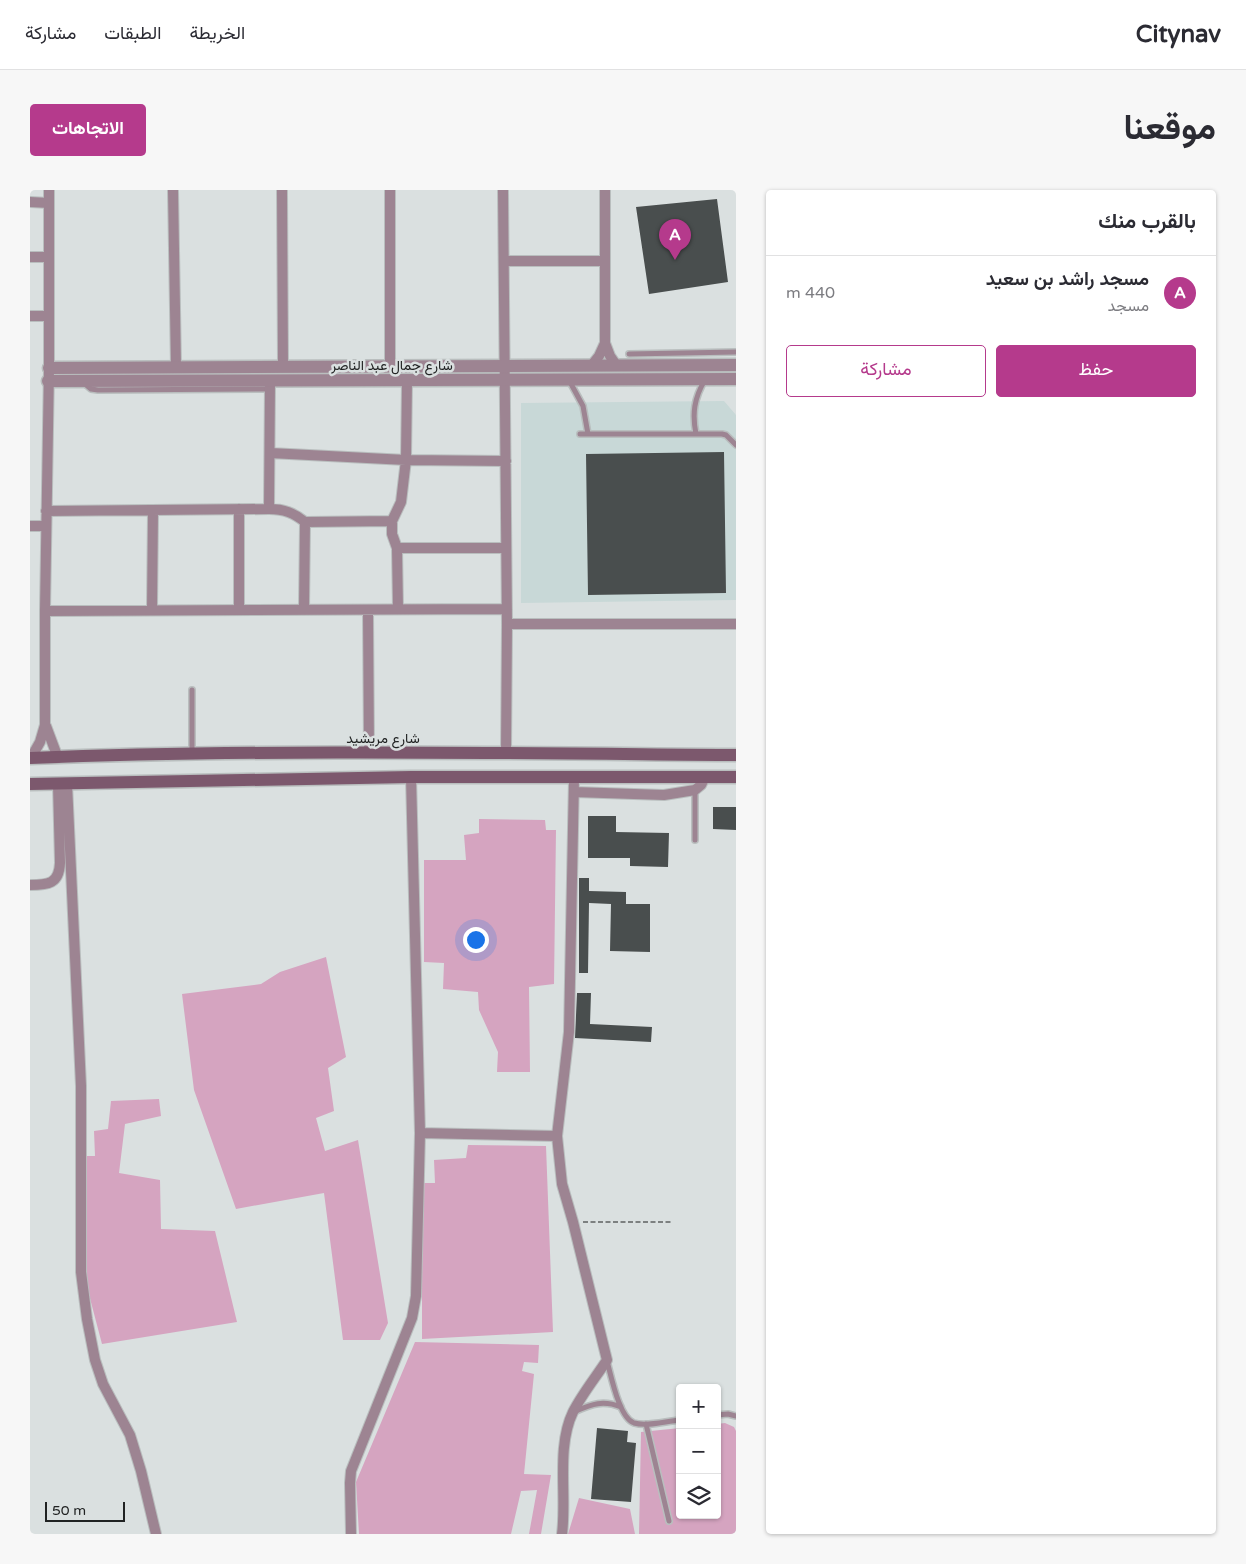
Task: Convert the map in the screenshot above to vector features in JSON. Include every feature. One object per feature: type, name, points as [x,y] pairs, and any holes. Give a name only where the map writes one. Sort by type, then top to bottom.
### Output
[{"type":"main road","name":"شارع مريشيد","points":[[30,758],[192,754],[370,753],[736,755]]},
{"type":"main road","points":[[704,777],[706,768],[710,764],[736,760]]},
{"type":"main road","points":[[30,784],[411,777],[736,778]]},
{"type":"street","points":[[30,758],[40,742],[45,725],[50,190]]},
{"type":"street","points":[[173,190],[176,368]]},
{"type":"street","points":[[282,190],[283,367]]},
{"type":"street","points":[[390,190],[390,366]]},
{"type":"street","points":[[503,190],[507,609],[506,753]]},
{"type":"street","points":[[605,190],[605,343],[610,356],[617,366]]},
{"type":"street","points":[[30,202],[49,202]]},
{"type":"street","points":[[30,257],[49,257]]},
{"type":"street","points":[[504,261],[604,261]]},
{"type":"street","points":[[30,316],[49,316]]},
{"type":"street","points":[[591,366],[599,356],[605,343]]},
{"type":"street","name":"شارع جمال عبد الناصر","points":[[49,374],[176,368],[736,365]]},
{"type":"street","name":"شارع جمال عبد الناصر","points":[[49,374],[82,381],[270,384],[407,380],[736,379]]},
{"type":"street","points":[[398,609],[397,548],[392,534],[392,521],[402,502],[406,460],[407,380]]},
{"type":"street","points":[[269,509],[270,384]]},
{"type":"street","points":[[270,453],[406,460],[506,461]]},
{"type":"street","points":[[239,509],[239,610]]},
{"type":"street","points":[[46,511],[281,509],[291,512],[305,522],[392,521]]},
{"type":"street","points":[[152,610],[153,510]]},
{"type":"street","points":[[304,610],[305,522]]},
{"type":"street","points":[[30,526],[46,526]]},
{"type":"street","points":[[397,548],[506,548]]},
{"type":"street","points":[[45,611],[507,609]]},
{"type":"street","points":[[368,610],[370,753]]},
{"type":"street","points":[[507,624],[736,624]]},
{"type":"street","points":[[45,725],[58,758]]},
{"type":"street","points":[[351,1534],[351,1471],[414,1310],[416,1286],[420,1133],[411,777]]},
{"type":"street","points":[[574,792],[664,795],[695,790],[701,784],[704,777]]},
{"type":"street","points":[[562,1534],[565,1447],[568,1427],[574,1412],[607,1360],[562,1184],[557,1136],[569,1032],[574,778]]},
{"type":"street","points":[[30,885],[50,883],[59,873],[62,784]]},
{"type":"street","points":[[62,784],[81,1086],[81,1272],[95,1360],[103,1384],[130,1435],[156,1534]]},
{"type":"street","points":[[420,1133],[557,1136]]},
{"type":"lane","points":[[629,354],[736,352]]},
{"type":"lane","points":[[568,379],[583,406],[588,434]]},
{"type":"lane","points":[[696,434],[693,420],[694,406],[698,392],[705,379]]},
{"type":"lane","points":[[580,434],[726,435],[736,445]]},
{"type":"lane","points":[[192,690],[192,754]]},
{"type":"lane","points":[[695,790],[695,840]]},
{"type":"lane","points":[[607,1360],[620,1407],[627,1420],[646,1424],[676,1420]]},
{"type":"lane","points":[[574,1412],[602,1402],[620,1407]]},
{"type":"lane","points":[[721,1415],[736,1416]]},
{"type":"lane","points":[[646,1424],[669,1521]]},
{"type":"path","points":[[573,1222],[672,1222]]},
{"type":"shaded area","points":[[724,401],[736,415],[736,600],[521,603],[521,403]]},
{"type":"shaded area","points":[[479,819],[545,820],[546,830],[556,830],[554,984],[529,987],[530,1072],[497,1072],[498,1052],[479,1010],[478,992],[443,989],[444,963],[424,962],[424,860],[466,860],[464,835],[479,833]]},
{"type":"shaded area","points":[[326,957],[346,1057],[328,1068],[334,1111],[316,1118],[325,1151],[358,1140],[388,1323],[380,1340],[343,1340],[324,1193],[236,1209],[194,1090],[182,994],[261,984],[280,972]]},
{"type":"shaded area","points":[[159,1099],[161,1116],[125,1124],[119,1173],[160,1180],[161,1229],[215,1231],[237,1322],[102,1344],[87,1287],[83,1156],[95,1156],[94,1131],[108,1129],[111,1101]]},
{"type":"shaded area","points":[[468,1145],[546,1146],[553,1332],[422,1339],[422,1183],[435,1183],[434,1160],[466,1158]]},
{"type":"shaded area","points":[[415,1342],[539,1345],[538,1363],[524,1362],[522,1371],[534,1374],[524,1474],[551,1475],[541,1534],[529,1534],[537,1490],[521,1491],[511,1534],[359,1534],[356,1482]]},
{"type":"shaded area","points":[[725,1423],[734,1427],[736,1431],[736,1534],[639,1534],[641,1432],[676,1428],[676,1519],[721,1519],[721,1424]]},
{"type":"shaded area","points":[[579,1498],[630,1509],[635,1534],[568,1534]]},
{"type":"building","points":[[717,199],[728,282],[649,294],[636,207]]},
{"type":"building","points":[[724,452],[726,593],[588,595],[586,454]]},
{"type":"building","points":[[713,807],[736,807],[736,830],[713,829]]},
{"type":"building","points":[[588,816],[616,816],[616,832],[669,833],[668,867],[630,866],[630,858],[588,858]]},
{"type":"building","points":[[579,878],[589,878],[589,891],[626,892],[626,904],[650,904],[650,952],[610,951],[611,904],[589,903],[588,973],[579,973]]},
{"type":"building","points":[[577,993],[591,993],[590,1024],[652,1027],[651,1042],[575,1038]]},
{"type":"building","points":[[597,1428],[628,1431],[627,1442],[636,1443],[631,1502],[591,1499]]},
{"type":"place","name":"مسجد راشد بن سعيد","points":[[675,260]]}]
